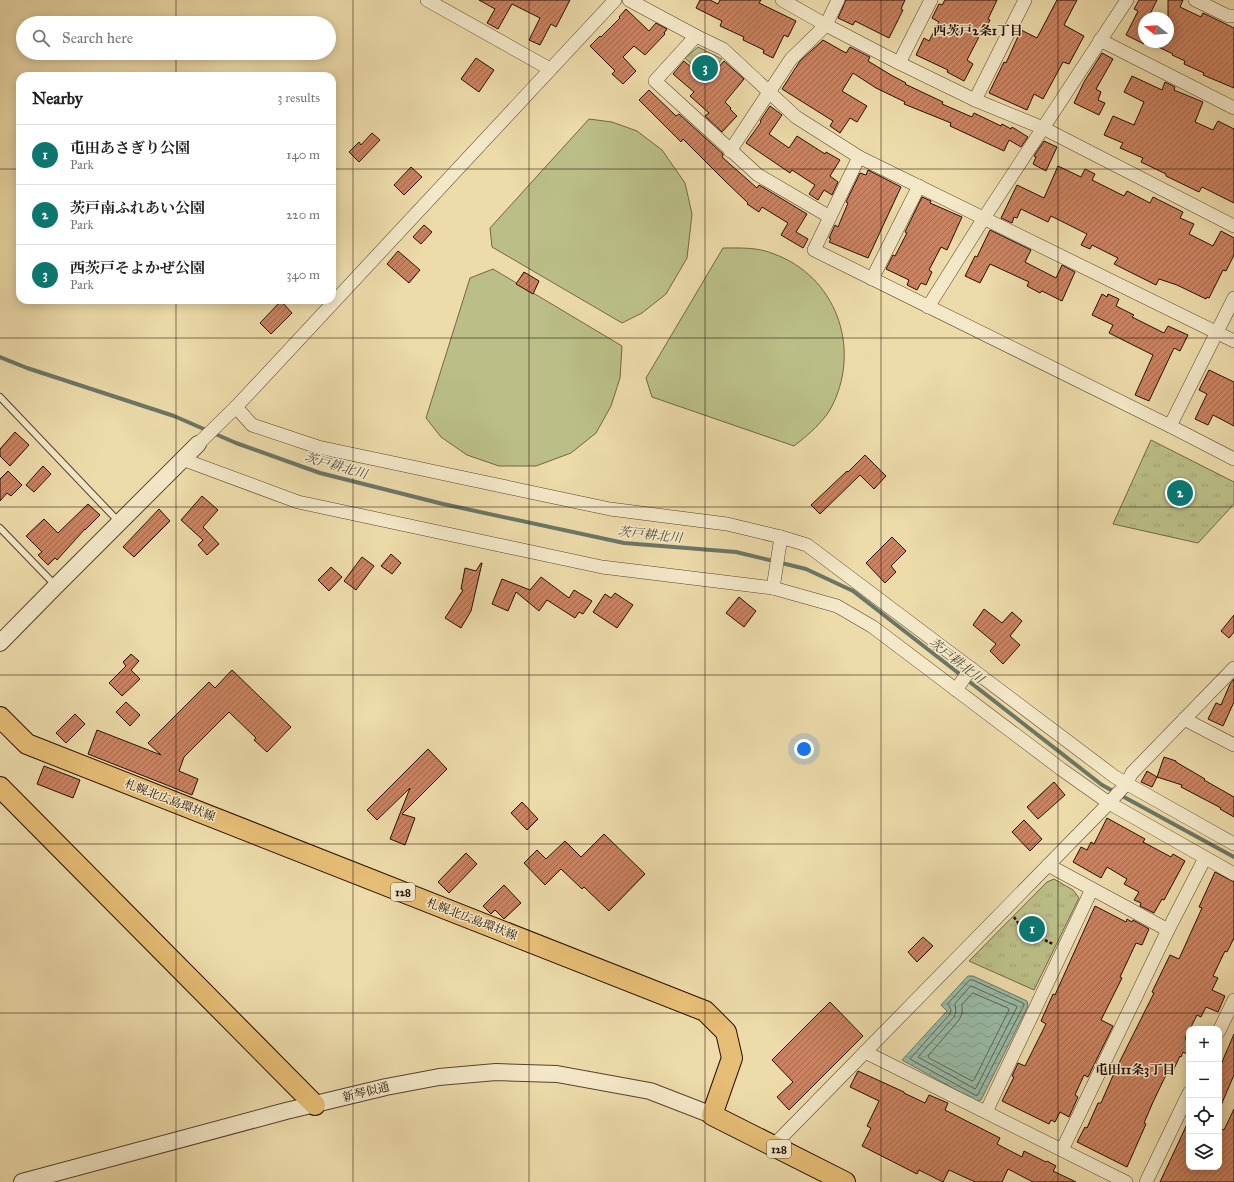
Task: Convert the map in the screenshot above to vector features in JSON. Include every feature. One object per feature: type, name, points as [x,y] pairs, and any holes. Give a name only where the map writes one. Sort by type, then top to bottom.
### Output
[{"type":"main road","name":"札幌北広島環状線","points":[[0,717],[27,744],[705,1011],[726,1032],[732,1058],[712,1115]]},
{"type":"main road","points":[[0,787],[315,1105]]},
{"type":"main road","name":"128","points":[[712,1115],[845,1182]]},
{"type":"street","points":[[428,0],[550,69]]},
{"type":"street","points":[[336,299],[615,0]]},
{"type":"street","points":[[629,0],[723,49],[796,117],[859,156],[1234,341]]},
{"type":"street","points":[[782,0],[899,63],[975,100],[1043,128],[1234,226]]},
{"type":"street","points":[[730,151],[791,59],[826,25],[838,0]]},
{"type":"street","points":[[899,63],[931,0]]},
{"type":"street","points":[[975,100],[1025,0]]},
{"type":"street","points":[[928,306],[1126,0]]},
{"type":"street","points":[[1195,0],[1228,16],[1234,16]]},
{"type":"street","points":[[696,36],[654,80],[758,175],[830,217]]},
{"type":"street","points":[[1100,40],[1234,108]]},
{"type":"street","points":[[859,156],[814,250],[1234,459]]},
{"type":"street","points":[[872,279],[919,186]]},
{"type":"street","points":[[1170,426],[1234,298]]},
{"type":"street","points":[[0,643],[119,522],[236,407],[332,304]]},
{"type":"street","points":[[236,407],[252,425],[318,447],[610,509],[727,524],[781,537],[806,545],[964,679],[1055,764],[1234,844]]},
{"type":"street","points":[[182,460],[305,504],[602,567],[773,588],[837,606],[964,679],[1115,777],[1117,793],[1205,858],[1234,874]]},
{"type":"street","points":[[773,588],[781,537]]},
{"type":"street","points":[[773,1146],[1048,865],[1117,793],[1132,773],[1234,668]]},
{"type":"street","points":[[1184,719],[1234,745]]},
{"type":"street","points":[[1062,1150],[1168,930],[1205,858]]},
{"type":"street","points":[[1048,865],[1168,930]]},
{"type":"street","points":[[986,1112],[1092,889]]},
{"type":"street","points":[[1221,1026],[1234,1000]]},
{"type":"street","points":[[865,1052],[1126,1182]]},
{"type":"street","name":"新琴似通","points":[[22,1182],[386,1087],[439,1077],[503,1072],[557,1074],[650,1091],[712,1115]]},
{"type":"street","points":[[1146,1182],[1187,1098]]},
{"type":"lane","points":[[0,397],[119,522]]},
{"type":"lane","points":[[0,528],[56,586]]},
{"type":"path","points":[[1011,911],[1023,930],[1057,946]]},
{"type":"green space","points":[[698,47],[722,59],[706,77],[685,58]]},
{"type":"green space","points":[[589,119],[612,122],[637,131],[662,150],[685,183],[692,214],[687,258],[666,294],[642,313],[622,323],[492,247],[490,228]]},
{"type":"green space","points":[[723,248],[749,248],[762,250],[795,264],[813,279],[827,296],[837,316],[843,337],[844,359],[841,382],[833,404],[826,416],[810,433],[794,446],[652,397],[646,378]]},
{"type":"green space","points":[[493,269],[622,346],[620,378],[611,406],[596,433],[571,453],[536,466],[499,466],[467,455],[441,437],[426,418],[470,278]]},
{"type":"green space","points":[[1151,440],[1234,482],[1234,504],[1198,543],[1113,524]]},
{"type":"green space","points":[[1054,879],[1073,890],[1079,898],[1034,990],[969,961],[1047,882]]},
{"type":"water","points":[[968,976],[973,976],[1027,1001],[1028,1006],[981,1100],[976,1101],[902,1060],[947,1011],[941,1005]]},
{"type":"building","points":[[479,0],[570,0],[556,27],[551,24],[540,45],[529,40],[540,18],[512,4],[498,29],[487,23],[495,9]]},
{"type":"building","points":[[700,0],[710,0],[718,4],[720,0],[761,0],[759,3],[796,21],[788,37],[784,35],[773,58],[763,53],[764,50],[743,40],[744,37],[720,26],[722,21],[696,8]]},
{"type":"building","points":[[846,0],[905,0],[901,9],[903,10],[889,38],[855,21],[853,25],[838,18]]},
{"type":"building","points":[[945,0],[997,0],[983,34],[981,33],[967,60],[973,64],[964,81],[947,72],[948,70],[916,55],[924,38],[929,41],[939,22],[932,18],[939,4],[942,5]]},
{"type":"building","points":[[1057,0],[1077,0],[1064,25],[1084,36],[1069,64],[1063,62],[1043,99],[1034,94],[1027,110],[989,93],[1004,62],[1006,63],[1021,30],[1037,38]]},
{"type":"building","points":[[1139,0],[1157,0],[1151,12],[1138,12],[1138,41],[1126,35],[1138,11],[1134,9]]},
{"type":"building","points":[[1168,0],[1183,0],[1180,7],[1201,17],[1203,13],[1234,28],[1234,88],[1203,75],[1204,73],[1184,64],[1185,61],[1160,48],[1174,48],[1174,12],[1168,12]]},
{"type":"building","points":[[626,9],[649,31],[656,23],[667,29],[664,33],[665,34],[645,55],[634,46],[623,57],[636,71],[623,84],[612,74],[615,71],[590,46],[620,18],[619,17]]},
{"type":"building","points":[[823,40],[846,53],[850,47],[870,57],[868,61],[906,83],[905,84],[943,102],[942,104],[972,117],[974,113],[1001,126],[1002,124],[1011,129],[1012,127],[1028,137],[1021,147],[1009,140],[1004,151],[950,126],[951,123],[904,104],[905,102],[876,88],[853,73],[842,91],[867,106],[857,122],[850,118],[840,133],[830,126],[833,121],[782,89],[800,61]]},
{"type":"building","points":[[1102,53],[1113,59],[1096,89],[1101,92],[1098,100],[1105,103],[1099,115],[1074,103],[1084,82]]},
{"type":"building","points":[[476,58],[494,70],[479,92],[461,79]]},
{"type":"building","points":[[684,61],[707,81],[724,61],[744,79],[725,102],[737,116],[722,132],[705,116],[709,113],[690,96],[694,92],[673,74]]},
{"type":"building","points":[[1132,76],[1162,90],[1165,82],[1175,87],[1174,90],[1203,102],[1195,122],[1213,130],[1218,121],[1234,129],[1234,203],[1202,187],[1199,192],[1166,176],[1166,174],[1141,162],[1143,158],[1120,148],[1123,143],[1104,135],[1113,116],[1134,125],[1144,102],[1124,92]]},
{"type":"building","points":[[649,90],[676,116],[679,114],[723,154],[722,157],[757,188],[759,185],[807,214],[796,232],[808,239],[803,248],[781,235],[788,223],[762,207],[759,212],[747,204],[748,203],[683,139],[681,142],[639,100]]},
{"type":"building","points":[[770,106],[782,115],[769,134],[789,148],[797,136],[825,154],[826,152],[840,160],[830,176],[838,182],[832,195],[824,190],[818,200],[809,194],[815,185],[792,170],[790,173],[746,143]]},
{"type":"building","points":[[372,133],[380,140],[359,162],[349,152],[359,142],[361,145]]},
{"type":"building","points":[[1044,141],[1057,147],[1046,171],[1033,164],[1036,157],[1034,156]]},
{"type":"building","points":[[1058,166],[1081,177],[1085,169],[1095,174],[1092,180],[1124,196],[1127,191],[1150,203],[1153,197],[1183,212],[1180,218],[1194,224],[1189,234],[1213,246],[1221,231],[1234,238],[1234,255],[1226,271],[1223,270],[1209,298],[1207,297],[1206,299],[1177,285],[1159,279],[1156,285],[1114,264],[1118,258],[1092,245],[1090,249],[1081,245],[1087,234],[1051,216],[1048,222],[1021,209],[1017,218],[1014,217],[1012,223],[1001,218],[1017,185],[1044,198]]},
{"type":"building","points":[[411,167],[422,177],[404,195],[394,185]]},
{"type":"building","points":[[868,170],[901,187],[868,258],[829,242],[831,239],[829,238],[835,225],[838,227],[848,203],[846,202],[860,173],[866,175]]},
{"type":"building","points":[[922,197],[931,201],[930,203],[962,217],[947,250],[941,247],[929,270],[932,272],[926,285],[921,283],[917,290],[907,285],[909,280],[886,269],[893,255],[895,256],[907,233],[905,232]]},
{"type":"building","points":[[424,225],[432,232],[421,244],[413,237]]},
{"type":"building","points":[[990,230],[1031,250],[1025,262],[1056,278],[1062,265],[1075,272],[1062,301],[1042,291],[1040,293],[1027,286],[1029,282],[990,264],[980,283],[965,276],[975,256],[977,257]]},
{"type":"building","points":[[398,251],[420,270],[409,283],[387,264]]},
{"type":"building","points":[[524,272],[539,281],[533,294],[516,284]]},
{"type":"building","points":[[1102,294],[1107,297],[1108,294],[1119,299],[1116,306],[1134,315],[1132,317],[1164,333],[1168,326],[1188,335],[1180,351],[1174,348],[1149,401],[1135,395],[1153,355],[1109,333],[1113,325],[1092,315]]},
{"type":"building","points":[[278,304],[284,304],[292,313],[271,334],[260,323]]},
{"type":"building","points":[[1209,370],[1234,382],[1234,426],[1213,415],[1208,425],[1195,419],[1207,394],[1199,390]]},
{"type":"building","points":[[15,432],[29,445],[10,466],[0,456],[0,449]]},
{"type":"building","points":[[865,455],[886,476],[874,489],[860,475],[820,514],[811,505]]},
{"type":"building","points":[[43,466],[51,474],[34,492],[26,485]]},
{"type":"building","points":[[8,471],[22,485],[11,496],[7,493],[0,501],[0,479]]},
{"type":"building","points":[[202,496],[218,510],[203,527],[219,544],[207,555],[198,545],[203,540],[181,520]]},
{"type":"building","points":[[88,504],[100,515],[57,560],[55,558],[48,565],[38,555],[42,552],[26,536],[44,519],[58,533]]},
{"type":"building","points":[[159,509],[170,521],[134,557],[123,547]]},
{"type":"building","points":[[892,537],[906,551],[891,566],[896,572],[885,583],[866,563]]},
{"type":"building","points":[[391,554],[401,563],[392,574],[381,566]]},
{"type":"building","points":[[362,557],[374,566],[356,590],[344,581]]},
{"type":"building","points":[[481,563],[471,611],[461,628],[445,618],[463,590],[461,589],[465,568],[476,571]]},
{"type":"building","points":[[331,567],[342,577],[329,591],[318,580]]},
{"type":"building","points":[[541,577],[569,598],[574,590],[592,601],[583,614],[579,612],[575,618],[547,600],[539,611],[516,592],[508,611],[492,604],[502,579],[530,590]]},
{"type":"building","points":[[615,593],[633,605],[617,628],[593,612],[605,594],[611,598]]},
{"type":"building","points":[[739,597],[756,611],[744,627],[726,613]]},
{"type":"building","points":[[984,609],[1002,623],[1012,612],[1022,621],[1010,636],[1020,645],[1003,664],[990,651],[996,644],[973,625]]},
{"type":"building","points":[[1234,615],[1234,632],[1229,638],[1221,631]]},
{"type":"building","points":[[131,654],[139,661],[131,670],[140,679],[122,696],[109,683],[126,666],[123,662]]},
{"type":"building","points":[[232,670],[291,727],[267,752],[254,740],[256,738],[229,712],[184,757],[179,771],[198,779],[192,795],[88,754],[97,730],[161,755],[148,743],[209,682],[215,688]]},
{"type":"building","points":[[1234,679],[1234,702],[1223,726],[1208,719],[1216,703],[1221,705],[1230,684]]},
{"type":"building","points":[[126,702],[140,715],[130,726],[116,712]]},
{"type":"building","points":[[75,714],[85,724],[66,743],[56,733]]},
{"type":"building","points":[[428,749],[447,769],[402,814],[415,818],[405,845],[390,839],[410,788],[377,820],[367,810]]},
{"type":"building","points":[[1164,757],[1176,761],[1205,779],[1204,780],[1234,797],[1234,817],[1220,809],[1221,808],[1181,787],[1182,785],[1157,777]]},
{"type":"building","points":[[44,766],[80,780],[73,798],[37,784]]},
{"type":"building","points":[[1147,771],[1157,777],[1152,787],[1141,782]]},
{"type":"building","points":[[1054,782],[1065,795],[1038,819],[1027,807]]},
{"type":"building","points":[[522,802],[538,819],[527,830],[511,813]]},
{"type":"building","points":[[1107,818],[1145,839],[1143,842],[1171,857],[1173,854],[1185,861],[1164,900],[1162,899],[1154,913],[1140,906],[1141,903],[1134,900],[1139,892],[1124,884],[1127,879],[1107,867],[1101,878],[1073,862],[1081,847],[1087,850],[1091,842],[1094,844]]},
{"type":"building","points":[[1024,820],[1042,839],[1030,851],[1012,832]]},
{"type":"building","points":[[604,834],[645,874],[609,911],[584,887],[582,889],[561,869],[545,885],[524,863],[537,850],[546,859],[565,841],[581,857]]},
{"type":"building","points":[[466,853],[477,864],[449,893],[438,882]]},
{"type":"building","points":[[1215,872],[1234,882],[1234,938],[1227,952],[1225,951],[1213,976],[1218,978],[1212,990],[1225,996],[1218,1012],[1206,1007],[1201,1017],[1197,1015],[1192,1026],[1186,1026],[1186,1054],[1183,1052],[1172,1073],[1169,1072],[1165,1077],[1144,1123],[1146,1124],[1127,1167],[1077,1142],[1085,1127],[1087,1128],[1098,1103],[1101,1103],[1115,1071],[1154,993],[1152,992],[1170,955],[1179,959],[1202,908],[1199,907]]},
{"type":"building","points":[[504,885],[521,903],[504,919],[495,910],[491,914],[483,906]]},
{"type":"building","points":[[1095,906],[1126,922],[1127,919],[1132,922],[1133,920],[1149,929],[1142,945],[1136,943],[1120,977],[1122,978],[1101,1020],[1113,1026],[1088,1077],[1084,1075],[1075,1095],[1078,1097],[1069,1117],[1060,1112],[1055,1122],[1051,1120],[1049,1124],[1002,1101],[1014,1077],[1012,1076],[1018,1063],[1025,1066],[1046,1024],[1041,1021],[1053,994],[1055,995]]},
{"type":"building","points":[[923,937],[933,946],[917,962],[908,952]]},
{"type":"building","points":[[830,1002],[863,1036],[789,1110],[777,1097],[793,1082],[772,1060]]},
{"type":"building","points":[[1234,1034],[1234,1075],[1222,1103],[1222,1098],[1222,1062]]},
{"type":"building","points":[[858,1071],[925,1103],[929,1095],[948,1103],[945,1110],[1000,1138],[997,1144],[1022,1157],[1024,1151],[1046,1162],[1047,1161],[1056,1166],[1053,1171],[1076,1182],[1033,1182],[1008,1169],[1002,1182],[975,1182],[949,1170],[943,1182],[919,1170],[917,1174],[862,1146],[871,1128],[867,1126],[879,1101],[850,1087]]},
{"type":"building","points":[[1234,1109],[1234,1182],[1160,1182],[1186,1126],[1186,1170],[1222,1170],[1222,1129],[1224,1130]]},
{"type":"waterway","name":"茨戸耕北川","points":[[0,357],[27,368],[174,416],[236,443],[320,473],[443,504],[624,543],[736,552],[806,569],[853,591],[1102,785],[1234,857]]},
{"type":"place","name":"西茨戸そよかぜ公園","points":[[705,68]]},
{"type":"place","name":"茨戸南ふれあい公園","points":[[1180,493]]},
{"type":"place","name":"屯田あさぎり公園","points":[[1032,929]]},
{"type":"district","name":"西茨戸2条1丁目","points":[[978,30]]},
{"type":"district","name":"屯田11条3丁目","points":[[1135,1069]]}]
